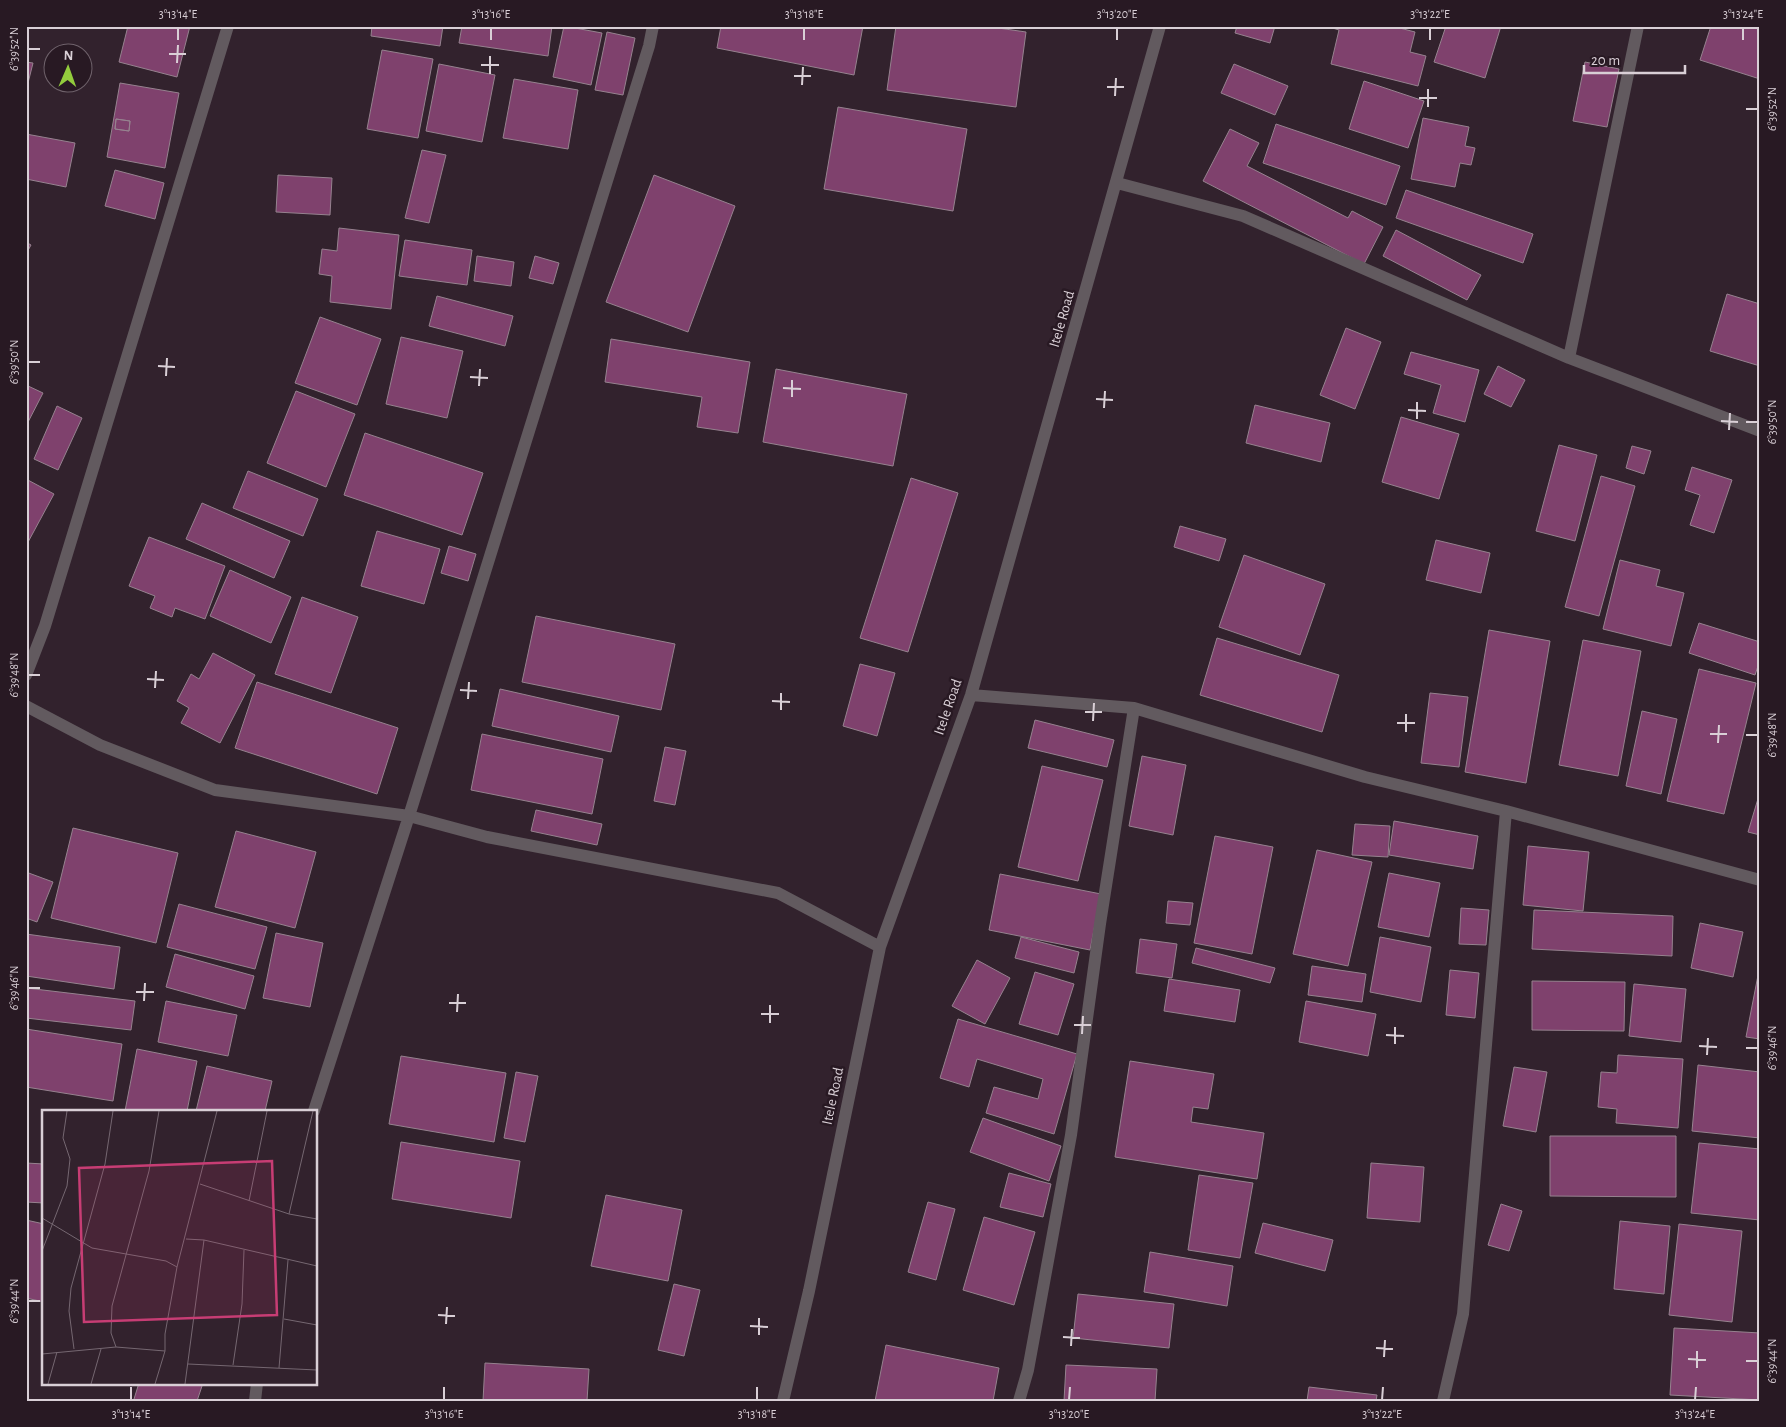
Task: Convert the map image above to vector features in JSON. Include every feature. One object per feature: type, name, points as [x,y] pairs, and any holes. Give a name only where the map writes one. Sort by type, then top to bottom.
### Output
[{"type":"street","points":[[26,675],[45,626],[228,26]]},
{"type":"street","points":[[314,1110],[409,816],[640,74],[653,26]]},
{"type":"street","name":"Itele Road","points":[[782,1401],[810,1291],[880,947],[971,695],[1118,183],[1160,26]]},
{"type":"street","points":[[1569,358],[1638,26]]},
{"type":"street","points":[[1118,183],[1243,216],[1569,358],[1760,431]]},
{"type":"street","points":[[971,695],[1134,708],[1365,776],[1506,811],[1760,880]]},
{"type":"street","points":[[26,706],[100,745],[215,790],[409,816],[487,837],[778,893],[880,947]]},
{"type":"street","points":[[1019,1401],[1028,1370],[1071,1135],[1100,924],[1134,708]]},
{"type":"street","points":[[1443,1401],[1463,1314],[1506,811]]},
{"type":"street","points":[[255,1401],[257,1384]]},
{"type":"building","points":[[128,26],[190,26],[177,77],[119,62]]},
{"type":"building","points":[[372,26],[443,26],[440,46],[371,36]]},
{"type":"building","points":[[462,26],[552,26],[548,56],[459,43]]},
{"type":"building","points":[[564,26],[602,33],[591,85],[553,77]]},
{"type":"building","points":[[721,26],[863,26],[854,75],[717,48]]},
{"type":"building","points":[[896,26],[984,26],[1026,32],[1016,107],[887,90]]},
{"type":"building","points":[[1237,26],[1275,26],[1270,43],[1235,33]]},
{"type":"building","points":[[1326,26],[1392,26],[1415,32],[1410,52],[1426,56],[1418,86],[1331,64],[1339,30]]},
{"type":"building","points":[[1446,26],[1501,26],[1485,78],[1434,62]]},
{"type":"building","points":[[1711,26],[1760,26],[1760,79],[1700,60]]},
{"type":"building","points":[[607,32],[635,38],[623,95],[595,90]]},
{"type":"building","points":[[382,50],[433,59],[418,138],[367,129]]},
{"type":"building","points":[[26,62],[33,63],[26,91]]},
{"type":"building","points":[[1585,62],[1619,69],[1607,127],[1573,121]]},
{"type":"building","points":[[439,64],[495,75],[482,142],[426,131]]},
{"type":"building","points":[[1234,64],[1288,86],[1275,115],[1221,93]]},
{"type":"building","points":[[514,79],[578,90],[568,149],[503,138]]},
{"type":"building","points":[[1364,81],[1424,101],[1408,148],[1349,129]]},
{"type":"building","points":[[120,83],[179,93],[165,168],[107,157]],"holes":[[[116,119],[130,121],[129,131],[115,129]]]},
{"type":"building","points":[[838,107],[967,129],[953,211],[824,189]]},
{"type":"building","points":[[1423,118],[1469,127],[1465,146],[1475,148],[1471,165],[1460,163],[1455,187],[1411,179]]},
{"type":"building","points":[[116,119],[130,121],[129,131],[115,129]]},
{"type":"building","points":[[1276,124],[1400,166],[1386,205],[1263,163]]},
{"type":"building","points":[[1230,129],[1259,143],[1247,166],[1348,218],[1352,211],[1383,227],[1364,264],[1203,181]]},
{"type":"building","points":[[26,134],[75,143],[66,187],[26,179]]},
{"type":"building","points":[[422,150],[446,155],[429,223],[405,218]]},
{"type":"building","points":[[115,170],[164,183],[155,219],[105,206]]},
{"type":"building","points":[[278,175],[332,178],[330,215],[276,212]]},
{"type":"building","points":[[654,175],[735,206],[688,332],[606,302]]},
{"type":"building","points":[[1406,190],[1533,234],[1523,263],[1396,218]]},
{"type":"building","points":[[339,228],[399,235],[391,309],[330,302],[332,276],[319,274],[322,249],[337,251]]},
{"type":"building","points":[[1396,230],[1481,275],[1467,300],[1383,256]]},
{"type":"building","points":[[405,240],[472,250],[467,285],[399,276]]},
{"type":"building","points":[[26,242],[31,245],[26,254]]},
{"type":"building","points":[[477,256],[514,262],[511,286],[474,281]]},
{"type":"building","points":[[535,256],[559,263],[553,284],[529,278]]},
{"type":"building","points":[[1727,294],[1760,304],[1760,366],[1710,351]]},
{"type":"building","points":[[437,296],[513,316],[505,346],[429,326]]},
{"type":"building","points":[[320,317],[381,339],[357,405],[295,383]]},
{"type":"building","points":[[1346,328],[1381,342],[1355,409],[1320,395]]},
{"type":"building","points":[[401,337],[463,351],[447,418],[386,404]]},
{"type":"building","points":[[611,339],[750,362],[738,433],[697,427],[702,397],[605,382]]},
{"type":"building","points":[[1411,352],[1479,370],[1465,422],[1433,413],[1441,385],[1404,374]]},
{"type":"building","points":[[1498,366],[1525,380],[1511,407],[1484,394]]},
{"type":"building","points":[[776,369],[907,394],[893,466],[763,442]]},
{"type":"building","points":[[26,385],[43,393],[26,426]]},
{"type":"building","points":[[296,391],[355,414],[326,487],[267,463]]},
{"type":"building","points":[[1255,405],[1330,423],[1321,462],[1246,443]]},
{"type":"building","points":[[57,406],[82,418],[58,470],[34,459]]},
{"type":"building","points":[[1401,417],[1459,434],[1439,499],[1382,482]]},
{"type":"building","points":[[365,433],[483,473],[462,535],[344,495]]},
{"type":"building","points":[[1559,445],[1597,455],[1575,541],[1536,531]]},
{"type":"building","points":[[1632,446],[1651,451],[1644,474],[1626,468]]},
{"type":"building","points":[[1692,467],[1732,480],[1714,533],[1690,525],[1700,495],[1685,490]]},
{"type":"building","points":[[248,471],[318,499],[303,536],[233,508]]},
{"type":"building","points":[[1601,476],[1635,486],[1599,616],[1565,607]]},
{"type":"building","points":[[911,478],[958,493],[908,652],[860,638]]},
{"type":"building","points":[[26,479],[54,494],[27,544],[26,544]]},
{"type":"building","points":[[202,503],[290,541],[274,578],[186,539]]},
{"type":"building","points":[[1180,526],[1226,539],[1219,561],[1174,547]]},
{"type":"building","points":[[377,531],[440,549],[424,604],[361,586]]},
{"type":"building","points":[[149,537],[225,566],[205,619],[175,608],[172,617],[150,608],[155,596],[129,586]]},
{"type":"building","points":[[1436,540],[1490,553],[1481,593],[1426,580]]},
{"type":"building","points":[[449,546],[476,554],[468,581],[441,573]]},
{"type":"building","points":[[1244,555],[1325,584],[1300,655],[1219,627]]},
{"type":"building","points":[[1620,560],[1660,570],[1656,586],[1684,593],[1671,646],[1603,629]]},
{"type":"building","points":[[230,570],[291,597],[271,643],[210,616]]},
{"type":"building","points":[[302,597],[358,617],[331,693],[275,674]]},
{"type":"building","points":[[536,616],[675,644],[661,710],[522,682]]},
{"type":"building","points":[[1699,623],[1760,642],[1760,660],[1755,675],[1689,653]]},
{"type":"building","points":[[1489,630],[1550,641],[1526,783],[1465,772]]},
{"type":"building","points":[[1217,638],[1339,675],[1322,732],[1200,695]]},
{"type":"building","points":[[1583,640],[1641,651],[1618,776],[1559,765]]},
{"type":"building","points":[[213,653],[255,675],[220,743],[181,723],[189,708],[177,701],[191,674],[199,679]]},
{"type":"building","points":[[860,664],[895,673],[877,736],[843,726]]},
{"type":"building","points":[[1699,669],[1756,683],[1724,814],[1667,801]]},
{"type":"building","points":[[257,682],[398,728],[377,794],[235,748]]},
{"type":"building","points":[[500,689],[619,716],[611,752],[492,726]]},
{"type":"building","points":[[1430,693],[1468,697],[1459,767],[1421,763]]},
{"type":"building","points":[[1642,711],[1677,719],[1661,794],[1626,786]]},
{"type":"building","points":[[1035,720],[1114,740],[1107,767],[1028,748]]},
{"type":"building","points":[[482,734],[603,759],[592,814],[471,790]]},
{"type":"building","points":[[665,747],[686,751],[675,805],[654,801]]},
{"type":"building","points":[[1142,756],[1186,765],[1173,835],[1129,826]]},
{"type":"building","points":[[1042,766],[1103,780],[1078,881],[1018,867]]},
{"type":"building","points":[[1760,792],[1760,835],[1748,832]]},
{"type":"building","points":[[536,810],[602,824],[597,845],[531,831]]},
{"type":"building","points":[[1394,821],[1478,836],[1473,869],[1389,855]]},
{"type":"building","points":[[1355,824],[1390,826],[1388,857],[1352,855]]},
{"type":"building","points":[[73,828],[178,853],[156,943],[51,918]]},
{"type":"building","points":[[236,831],[316,852],[295,928],[215,907]]},
{"type":"building","points":[[1215,836],[1273,847],[1252,954],[1194,943]]},
{"type":"building","points":[[1528,846],[1589,852],[1583,911],[1523,905]]},
{"type":"building","points":[[1317,850],[1372,862],[1348,966],[1293,954]]},
{"type":"building","points":[[26,872],[53,882],[37,922],[26,918]]},
{"type":"building","points":[[1389,873],[1440,883],[1429,937],[1378,927]]},
{"type":"building","points":[[1000,874],[1101,894],[1090,950],[989,930]]},
{"type":"building","points":[[1168,901],[1193,903],[1190,925],[1166,923]]},
{"type":"building","points":[[179,904],[267,927],[255,969],[167,947]]},
{"type":"building","points":[[1461,908],[1489,910],[1486,945],[1459,944]]},
{"type":"building","points":[[1534,910],[1673,916],[1672,956],[1532,949]]},
{"type":"building","points":[[1700,923],[1743,932],[1733,977],[1691,968]]},
{"type":"building","points":[[276,933],[323,943],[310,1007],[263,998]]},
{"type":"building","points":[[26,934],[120,947],[114,989],[26,976]]},
{"type":"building","points":[[1021,937],[1079,952],[1074,973],[1015,958]]},
{"type":"building","points":[[1380,937],[1431,947],[1421,1002],[1370,992]]},
{"type":"building","points":[[1140,939],[1177,944],[1172,978],[1136,973]]},
{"type":"building","points":[[1196,948],[1275,968],[1270,983],[1192,963]]},
{"type":"building","points":[[175,954],[254,976],[245,1009],[166,987]]},
{"type":"building","points":[[977,960],[1010,978],[985,1024],[952,1006]]},
{"type":"building","points":[[1760,965],[1760,1039],[1746,1037]]},
{"type":"building","points":[[1312,966],[1366,974],[1362,1002],[1308,995]]},
{"type":"building","points":[[1450,970],[1479,973],[1475,1018],[1446,1015]]},
{"type":"building","points":[[1035,972],[1074,984],[1058,1035],[1019,1024]]},
{"type":"building","points":[[1169,979],[1240,990],[1235,1022],[1164,1011]]},
{"type":"building","points":[[1532,981],[1625,982],[1624,1031],[1532,1030]]},
{"type":"building","points":[[1634,984],[1686,989],[1681,1042],[1629,1036]]},
{"type":"building","points":[[26,988],[135,1001],[131,1030],[26,1018]]},
{"type":"building","points":[[166,1001],[237,1015],[228,1056],[158,1042]]},
{"type":"building","points":[[1306,1001],[1376,1014],[1368,1056],[1299,1042]]},
{"type":"building","points":[[958,1019],[1077,1054],[1054,1134],[986,1113],[994,1087],[1038,1099],[1043,1079],[977,1059],[969,1087],[940,1078]]},
{"type":"building","points":[[26,1029],[122,1044],[113,1101],[26,1087]]},
{"type":"building","points":[[137,1049],[197,1061],[187,1110],[125,1110]]},
{"type":"building","points":[[1618,1055],[1683,1059],[1678,1128],[1616,1123],[1617,1109],[1598,1107],[1601,1072],[1617,1073]]},
{"type":"building","points":[[401,1056],[506,1073],[494,1142],[389,1124]]},
{"type":"building","points":[[1130,1061],[1214,1074],[1208,1109],[1193,1107],[1191,1122],[1264,1133],[1257,1179],[1115,1157]]},
{"type":"building","points":[[1698,1065],[1760,1072],[1760,1138],[1692,1131]]},
{"type":"building","points":[[207,1066],[272,1081],[265,1110],[196,1110]]},
{"type":"building","points":[[1514,1067],[1547,1072],[1536,1132],[1503,1126]]},
{"type":"building","points":[[516,1072],[538,1076],[525,1142],[504,1138]]},
{"type":"building","points":[[983,1118],[1061,1146],[1049,1181],[970,1152]]},
{"type":"building","points":[[1550,1136],[1676,1136],[1676,1197],[1550,1196]]},
{"type":"building","points":[[401,1142],[520,1161],[511,1218],[392,1199]]},
{"type":"building","points":[[1699,1143],[1760,1149],[1760,1220],[1691,1213]]},
{"type":"building","points":[[26,1163],[42,1164],[42,1203],[26,1202]]},
{"type":"building","points":[[1371,1163],[1424,1167],[1420,1222],[1367,1218]]},
{"type":"building","points":[[1009,1173],[1051,1184],[1043,1217],[1000,1207]]},
{"type":"building","points":[[1199,1175],[1253,1183],[1240,1258],[1188,1250]]},
{"type":"building","points":[[606,1195],[682,1210],[668,1281],[591,1266]]},
{"type":"building","points":[[928,1202],[955,1209],[936,1280],[908,1272]]},
{"type":"building","points":[[1501,1204],[1522,1211],[1509,1251],[1488,1245]]},
{"type":"building","points":[[984,1217],[1035,1232],[1014,1305],[963,1290]]},
{"type":"building","points":[[26,1220],[42,1224],[42,1302],[26,1298]]},
{"type":"building","points":[[1620,1221],[1670,1226],[1664,1294],[1614,1289]]},
{"type":"building","points":[[1263,1223],[1333,1240],[1325,1271],[1255,1253]]},
{"type":"building","points":[[1679,1224],[1742,1231],[1732,1322],[1669,1315]]},
{"type":"building","points":[[1150,1252],[1233,1266],[1227,1306],[1144,1292]]},
{"type":"building","points":[[674,1284],[700,1290],[684,1356],[658,1350]]},
{"type":"building","points":[[1078,1294],[1174,1304],[1169,1348],[1073,1338]]},
{"type":"building","points":[[1674,1328],[1760,1333],[1760,1400],[1670,1395]]},
{"type":"building","points":[[886,1345],[999,1368],[993,1401],[875,1401]]},
{"type":"building","points":[[485,1363],[589,1369],[587,1401],[483,1401]]},
{"type":"building","points":[[1066,1365],[1157,1369],[1155,1401],[1064,1401]]},
{"type":"building","points":[[139,1384],[203,1384],[197,1401],[140,1401],[134,1399]]},
{"type":"building","points":[[1309,1387],[1377,1395],[1376,1401],[1307,1401]]}]
